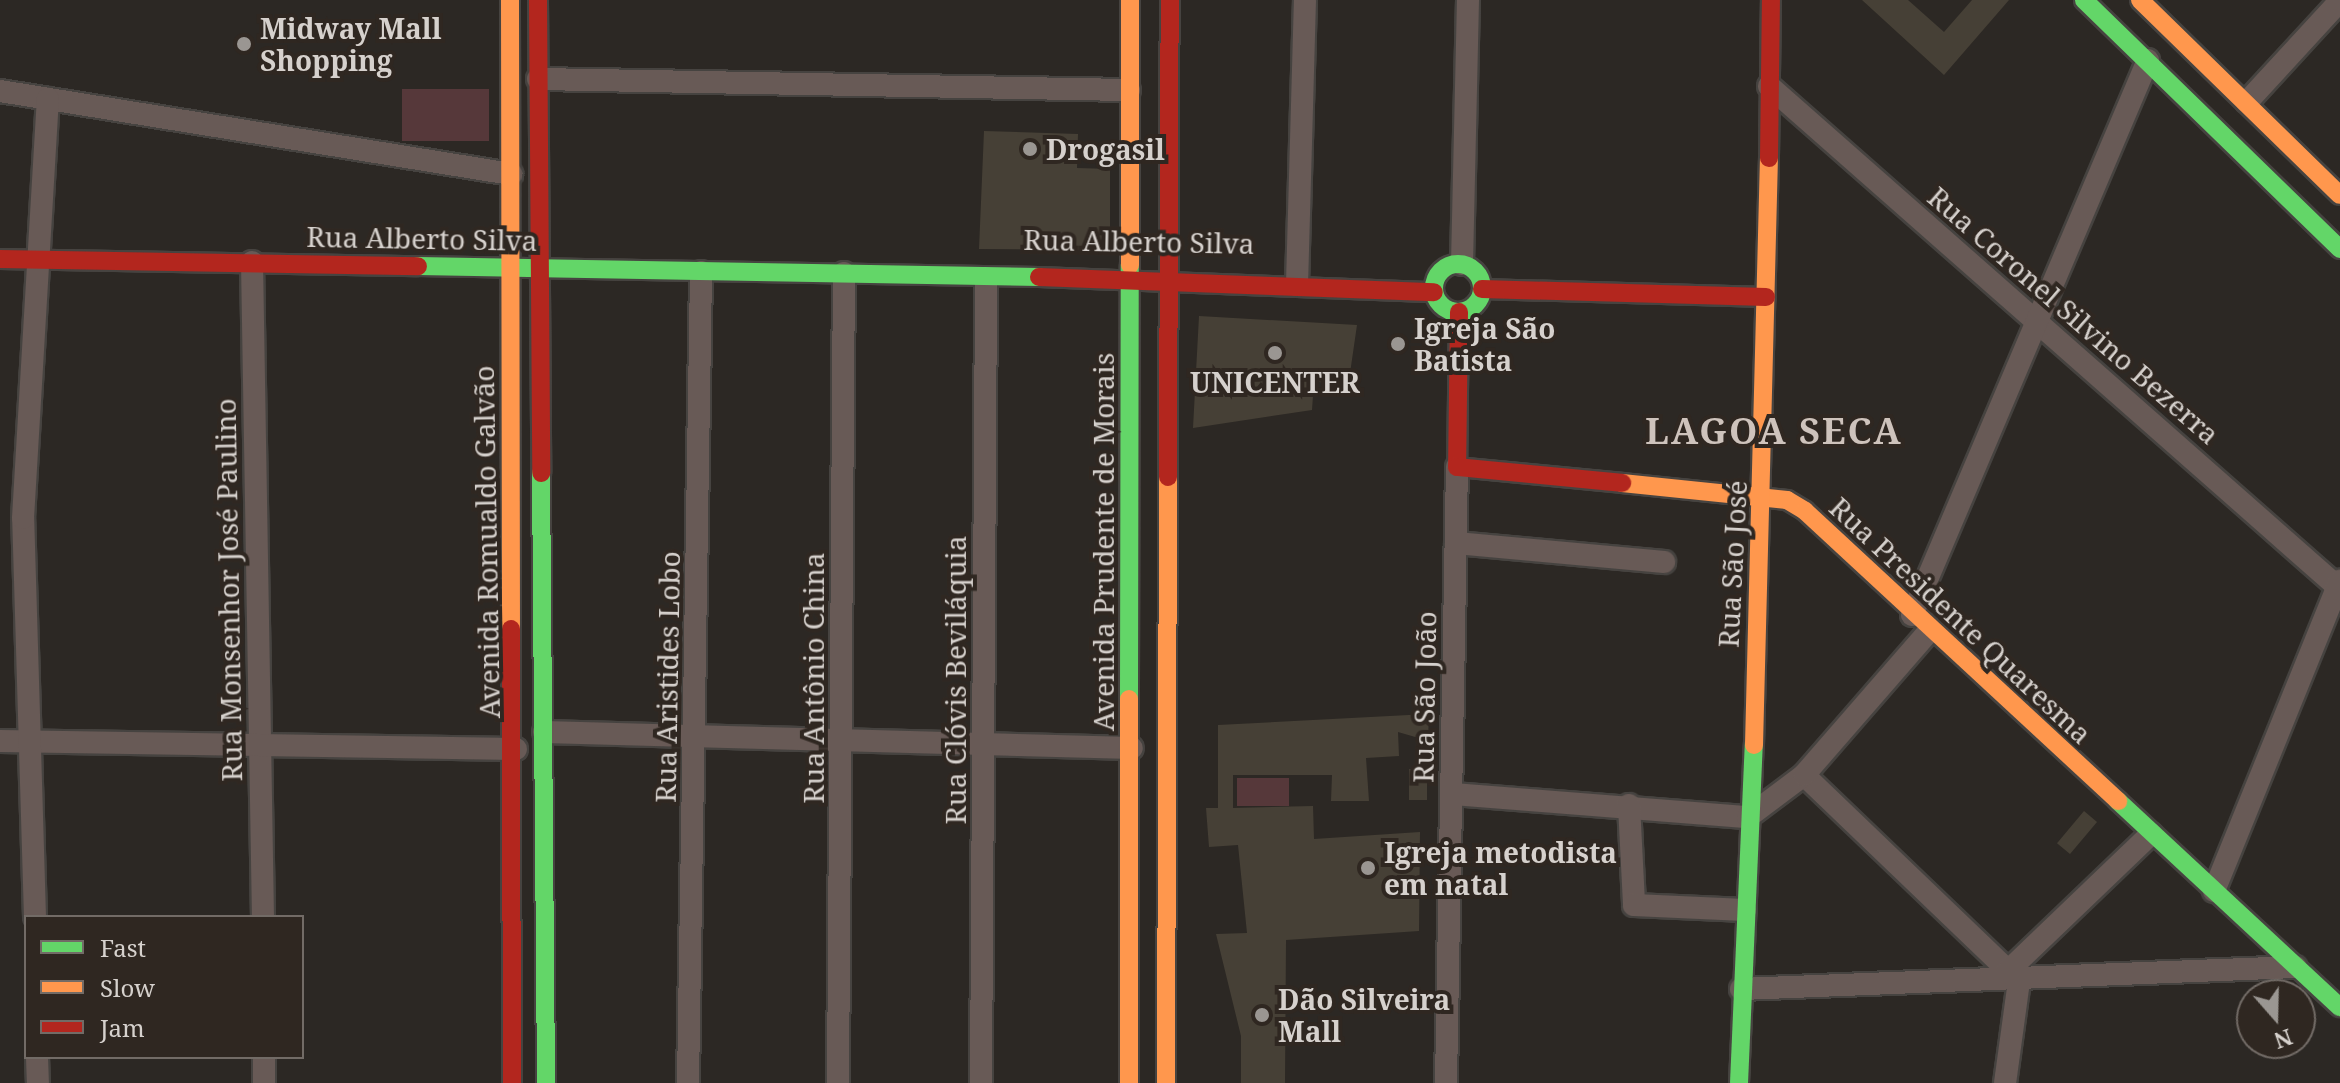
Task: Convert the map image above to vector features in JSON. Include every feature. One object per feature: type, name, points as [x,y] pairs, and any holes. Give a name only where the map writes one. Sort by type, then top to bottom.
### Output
[{"type":"main road","name":"Avenida Romualdo Galvão","points":[[510,0],[516,749],[512,1083]]},
{"type":"main road","name":"Avenida Romualdo Galvão","points":[[538,0],[546,1083]]},
{"type":"main road","name":"Avenida Prudente de Morais","points":[[1129,1083],[1132,748],[1130,0]]},
{"type":"main road","points":[[1166,1083],[1170,0]]},
{"type":"main road","name":"Rua São José","points":[[1739,1083],[1748,817],[1765,498],[1771,0]]},
{"type":"main road","points":[[2084,0],[2175,62],[2198,54]]},
{"type":"main road","points":[[2084,0],[2340,249]]},
{"type":"main road","points":[[2140,0],[2340,195]]},
{"type":"main road","points":[[2265,173],[2291,147]]},
{"type":"main road","name":"Rua Alberto Silva","points":[[0,259],[986,278],[1130,273]]},
{"type":"main road","name":"Rua Alberto Silva","points":[[844,273],[857,264],[1435,285]]},
{"type":"main road","points":[[1482,289],[1476,304],[1459,312],[1441,306],[1435,285],[1462,264],[1482,289],[1766,297]]},
{"type":"main road","name":"Rua São João","points":[[1457,467],[1459,312]]},
{"type":"main road","name":"Rua Presidente Quaresma","points":[[1457,467],[1765,498],[1805,511],[1929,631],[2340,1007]]},
{"type":"street","points":[[1297,279],[1305,0]]},
{"type":"street","points":[[1462,264],[1468,0]]},
{"type":"street","points":[[2247,102],[2340,1]]},
{"type":"street","points":[[1912,615],[2039,324],[2148,60]]},
{"type":"street","points":[[538,79],[1129,90]]},
{"type":"street","name":"Rua Coronel Silvino Bezerra","points":[[1769,86],[2339,586]]},
{"type":"street","points":[[0,91],[511,174]]},
{"type":"street","points":[[35,915],[23,518],[34,260],[48,99]]},
{"type":"street","name":"Rua Monsenhor José Paulino","points":[[252,262],[263,915]]},
{"type":"street","name":"Rua Aristides Lobo","points":[[688,1083],[698,737],[701,272]]},
{"type":"street","name":"Rua Antônio China","points":[[838,1083],[844,741],[844,273]]},
{"type":"street","name":"Rua Clóvis Beviláquia","points":[[981,1083],[986,278]]},
{"type":"street","name":"Rua São João","points":[[1446,1083],[1457,467]]},
{"type":"street","points":[[1456,543],[1664,562]]},
{"type":"street","points":[[2214,891],[2339,586]]},
{"type":"street","points":[[1453,794],[1629,805],[1748,817],[1804,775],[1929,631]]},
{"type":"street","points":[[544,732],[1132,748]]},
{"type":"street","points":[[0,741],[261,748],[516,749]]},
{"type":"street","points":[[1804,775],[2013,976]]},
{"type":"street","points":[[1629,805],[1634,905],[1745,910]]},
{"type":"street","points":[[2005,1083],[2013,976],[2151,834]]},
{"type":"street","points":[[1741,989],[2013,976],[2171,983],[2296,967]]},
{"type":"street","points":[[37,1059],[38,1083]]},
{"type":"street","points":[[264,1059],[264,1083]]},
{"type":"shaded area","points":[[402,89],[489,89],[489,141],[402,141]]},
{"type":"shaded area","points":[[1237,778],[1289,778],[1289,806],[1237,806]]},
{"type":"building","points":[[1862,0],[1908,0],[1944,32],[1972,0],[2009,0],[1944,75]]},
{"type":"building","points":[[984,131],[1078,134],[1077,168],[1110,169],[1110,250],[979,249]]},
{"type":"building","name":"UNICENTER","points":[[1199,316],[1357,325],[1348,387],[1314,381],[1312,410],[1193,428]]},
{"type":"building","points":[[1428,714],[1429,741],[1398,732],[1399,756],[1366,758],[1369,801],[1331,801],[1332,775],[1233,775],[1233,808],[1313,806],[1314,839],[1420,832],[1419,931],[1286,940],[1285,1083],[1241,1083],[1241,1036],[1216,934],[1247,933],[1238,845],[1209,847],[1206,808],[1218,808],[1218,725]]},
{"type":"building","points":[[1409,769],[1427,769],[1427,800],[1409,800]]},
{"type":"building","points":[[2084,811],[2097,822],[2070,854],[2057,843]]},
{"type":"traffic: fast","points":[[2084,0],[2340,249]]},
{"type":"traffic: fast","points":[[1458,264],[1475,271],[1482,288],[1475,305],[1458,312],[1441,305],[1434,288],[1441,271],[1458,264]]},
{"type":"traffic: fast","points":[[1129,699],[1130,265]]},
{"type":"traffic: fast","points":[[418,266],[1039,277]]},
{"type":"traffic: fast","points":[[541,473],[546,1083]]},
{"type":"traffic: fast","points":[[1739,1083],[1754,745]]},
{"type":"traffic: fast","points":[[2118,801],[2340,1007]]},
{"type":"traffic: slow","points":[[510,0],[511,629]]},
{"type":"traffic: slow","points":[[1130,0],[1130,265]]},
{"type":"traffic: slow","points":[[2140,0],[2340,195]]},
{"type":"traffic: slow","points":[[1754,745],[1769,158]]},
{"type":"traffic: slow","points":[[1166,1083],[1168,477]]},
{"type":"traffic: slow","points":[[1622,483],[1787,500],[1805,511],[2118,801]]},
{"type":"traffic: slow","points":[[1129,699],[1129,1083]]},
{"type":"traffic: jam","points":[[538,0],[541,473]]},
{"type":"traffic: jam","points":[[1168,477],[1170,0]]},
{"type":"traffic: jam","points":[[1769,158],[1771,0]]},
{"type":"traffic: jam","points":[[0,259],[418,266]]},
{"type":"traffic: jam","points":[[1039,277],[1434,292]]},
{"type":"traffic: jam","points":[[1482,289],[1766,297]]},
{"type":"traffic: jam","points":[[1459,312],[1457,467],[1622,483]]},
{"type":"traffic: jam","points":[[511,629],[512,1083]]},
{"type":"place","name":"Midway Mall Shopping","points":[[244,44]]},
{"type":"place","name":"Drogasil","points":[[1030,149]]},
{"type":"place","name":"Igreja São Batista","points":[[1398,344]]},
{"type":"place","name":"UNICENTER","points":[[1275,353]]},
{"type":"place","name":"Igreja metodista em natal","points":[[1368,868]]},
{"type":"place","name":"Dão Silveira Mall","points":[[1262,1015]]},
{"type":"district","name":"LAGOA SECA","points":[[1774,431]]}]
